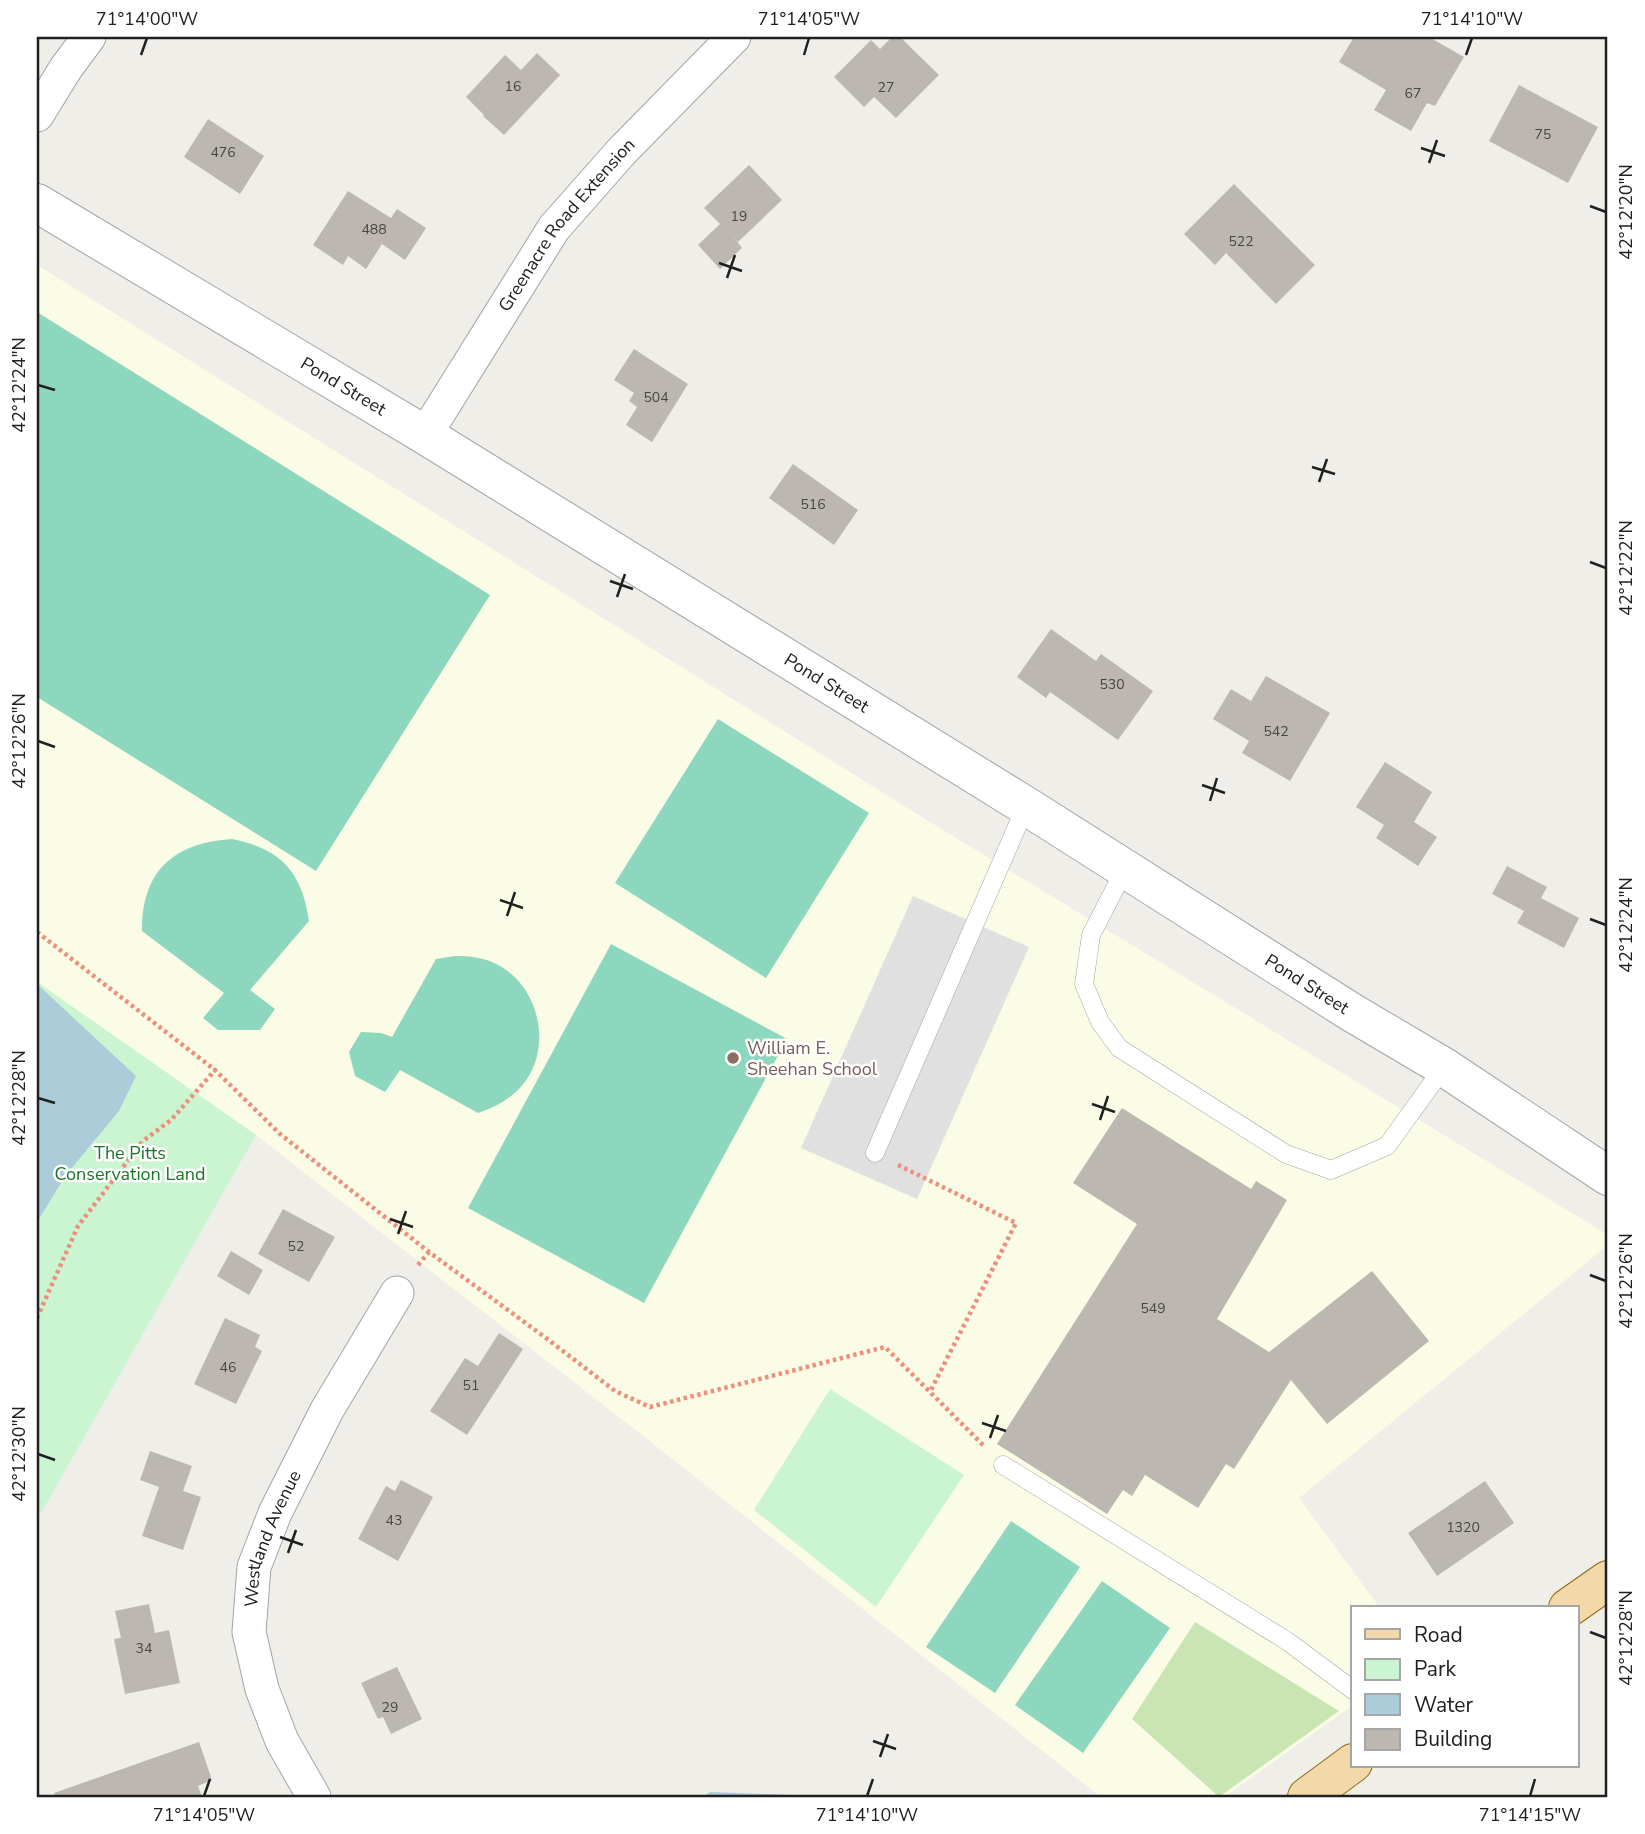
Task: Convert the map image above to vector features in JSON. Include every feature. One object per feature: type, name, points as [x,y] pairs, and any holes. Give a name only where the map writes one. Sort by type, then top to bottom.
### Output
[{"type":"main road","points":[[1570,1606],[1608,1580]]},
{"type":"main road","points":[[1307,1797],[1351,1764]]},
{"type":"street","points":[[37,115],[89,37]]},
{"type":"street","name":"Greenacre Road Extension","points":[[425,435],[554,228],[622,151],[734,37]]},
{"type":"street","name":"Pond Street","points":[[37,202],[425,435],[1026,806],[1351,1012],[1444,1067],[1608,1176]]},
{"type":"street","name":"Westland Avenue","points":[[314,1797],[282,1741],[262,1689],[249,1632],[254,1567],[275,1513],[327,1410],[397,1293]]},
{"type":"lane","points":[[875,1153],[1026,806]]},
{"type":"lane","points":[[1125,869],[1091,935],[1084,984],[1100,1022],[1119,1048],[1286,1154],[1331,1170],[1387,1146],[1444,1067]]},
{"type":"lane","points":[[1003,1465],[1287,1642],[1351,1689]]},
{"type":"path","points":[[37,932],[215,1070],[281,1134],[429,1252],[615,1391],[650,1407],[885,1347],[1003,1465]]},
{"type":"path","points":[[37,1318],[78,1226],[143,1141],[171,1120],[215,1070]]},
{"type":"path","points":[[875,1153],[1016,1223],[930,1392]]},
{"type":"shaded area","name":"William E. Sheehan School","points":[[37,265],[925,819],[1608,1235],[1608,1245],[1299,1498],[1379,1606],[1351,1606],[1351,1706],[1224,1797],[1101,1797],[256,1135],[37,982]]},
{"type":"shaded area","points":[[913,896],[1029,947],[917,1199],[801,1148]]},
{"type":"green space","points":[[37,312],[490,595],[316,871],[37,697]]},
{"type":"green space","points":[[718,719],[869,813],[766,978],[615,883]]},
{"type":"green space","points":[[232,839],[264,849],[286,865],[301,889],[309,921],[250,990],[275,1009],[260,1030],[218,1030],[203,1018],[224,993],[142,931],[143,910],[148,891],[165,864],[193,846]]},
{"type":"green space","points":[[611,944],[787,1039],[644,1303],[468,1208]]},
{"type":"green space","points":[[455,956],[487,960],[510,973],[523,987],[533,1005],[538,1024],[539,1044],[535,1063],[526,1081],[507,1099],[478,1113],[400,1070],[385,1092],[355,1076],[349,1052],[361,1032],[381,1033],[392,1037],[436,959]]},
{"type":"green space","name":"The Pitts Conservation Land","points":[[37,982],[256,1135],[37,1520]]},
{"type":"green space","points":[[830,1389],[964,1475],[876,1607],[754,1510]]},
{"type":"green space","points":[[1011,1521],[1080,1567],[995,1693],[926,1647]]},
{"type":"green space","points":[[1102,1581],[1170,1628],[1083,1753],[1015,1705]]},
{"type":"green space","points":[[1195,1622],[1339,1711],[1219,1797],[1132,1719]]},
{"type":"water","points":[[37,984],[136,1076],[119,1111],[66,1175],[37,1222]]},
{"type":"water","points":[[710,1792],[821,1796],[902,1797],[703,1797]]},
{"type":"building","points":[[892,37],[900,37],[939,75],[896,118],[874,97],[864,107],[834,77],[871,40],[880,49]]},
{"type":"building","points":[[1354,37],[1429,37],[1464,57],[1435,106],[1427,103],[1411,131],[1374,110],[1386,90],[1339,62]]},
{"type":"building","points":[[537,53],[560,75],[504,135],[466,97],[505,55],[521,70]]},
{"type":"building","points":[[1519,85],[1598,127],[1568,183],[1489,141]]},
{"type":"building","points":[[208,119],[264,156],[240,194],[184,157]]},
{"type":"building","points":[[749,165],[782,200],[738,242],[733,236],[742,248],[720,269],[698,245],[720,224],[704,208]]},
{"type":"building","points":[[1234,184],[1315,265],[1276,304],[1226,253],[1215,265],[1184,234]]},
{"type":"building","points":[[348,191],[391,218],[397,209],[426,228],[405,260],[382,244],[366,269],[348,256],[343,265],[313,245]]},
{"type":"building","points":[[634,349],[688,384],[652,442],[626,425],[637,407],[629,401],[634,393],[614,380]]},
{"type":"building","points":[[793,464],[858,510],[834,545],[769,498]]},
{"type":"building","points":[[1051,629],[1096,661],[1101,654],[1153,691],[1118,740],[1050,692],[1046,698],[1017,677]]},
{"type":"building","points":[[1266,676],[1330,713],[1290,781],[1242,753],[1249,741],[1213,719],[1231,689],[1251,701]]},
{"type":"building","points":[[1385,762],[1432,792],[1414,822],[1437,837],[1418,866],[1376,838],[1384,825],[1356,807]]},
{"type":"building","points":[[1507,866],[1547,887],[1541,898],[1579,918],[1564,948],[1517,923],[1524,911],[1492,894]]},
{"type":"building","points":[[1122,1108],[1251,1189],[1256,1181],[1287,1200],[1217,1319],[1269,1352],[1372,1271],[1429,1341],[1327,1424],[1291,1380],[1234,1469],[1226,1464],[1198,1508],[1145,1475],[1132,1496],[1123,1490],[1107,1514],[997,1444],[1137,1224],[1073,1183]]},
{"type":"building","points":[[283,1209],[335,1237],[309,1282],[258,1254]]},
{"type":"building","points":[[231,1251],[263,1270],[249,1295],[217,1276]]},
{"type":"building","points":[[225,1318],[260,1335],[255,1347],[262,1351],[236,1404],[194,1384]]},
{"type":"building","points":[[499,1333],[523,1349],[467,1435],[430,1411],[465,1358],[478,1366]]},
{"type":"building","points":[[150,1451],[192,1466],[183,1491],[201,1497],[183,1550],[142,1536],[159,1487],[140,1480]]},
{"type":"building","points":[[401,1480],[433,1497],[398,1561],[358,1539],[386,1486],[395,1491]]},
{"type":"building","points":[[1485,1481],[1514,1523],[1437,1576],[1408,1533]]},
{"type":"building","points":[[149,1604],[155,1633],[169,1630],[180,1683],[125,1694],[114,1639],[121,1638],[115,1611]]},
{"type":"building","points":[[397,1667],[422,1719],[391,1734],[383,1717],[378,1719],[361,1683]]},
{"type":"building","points":[[199,1742],[212,1780],[198,1786],[202,1797],[55,1797],[54,1793]]},
{"type":"place","name":"William E. Sheehan School","points":[[733,1058]]}]
